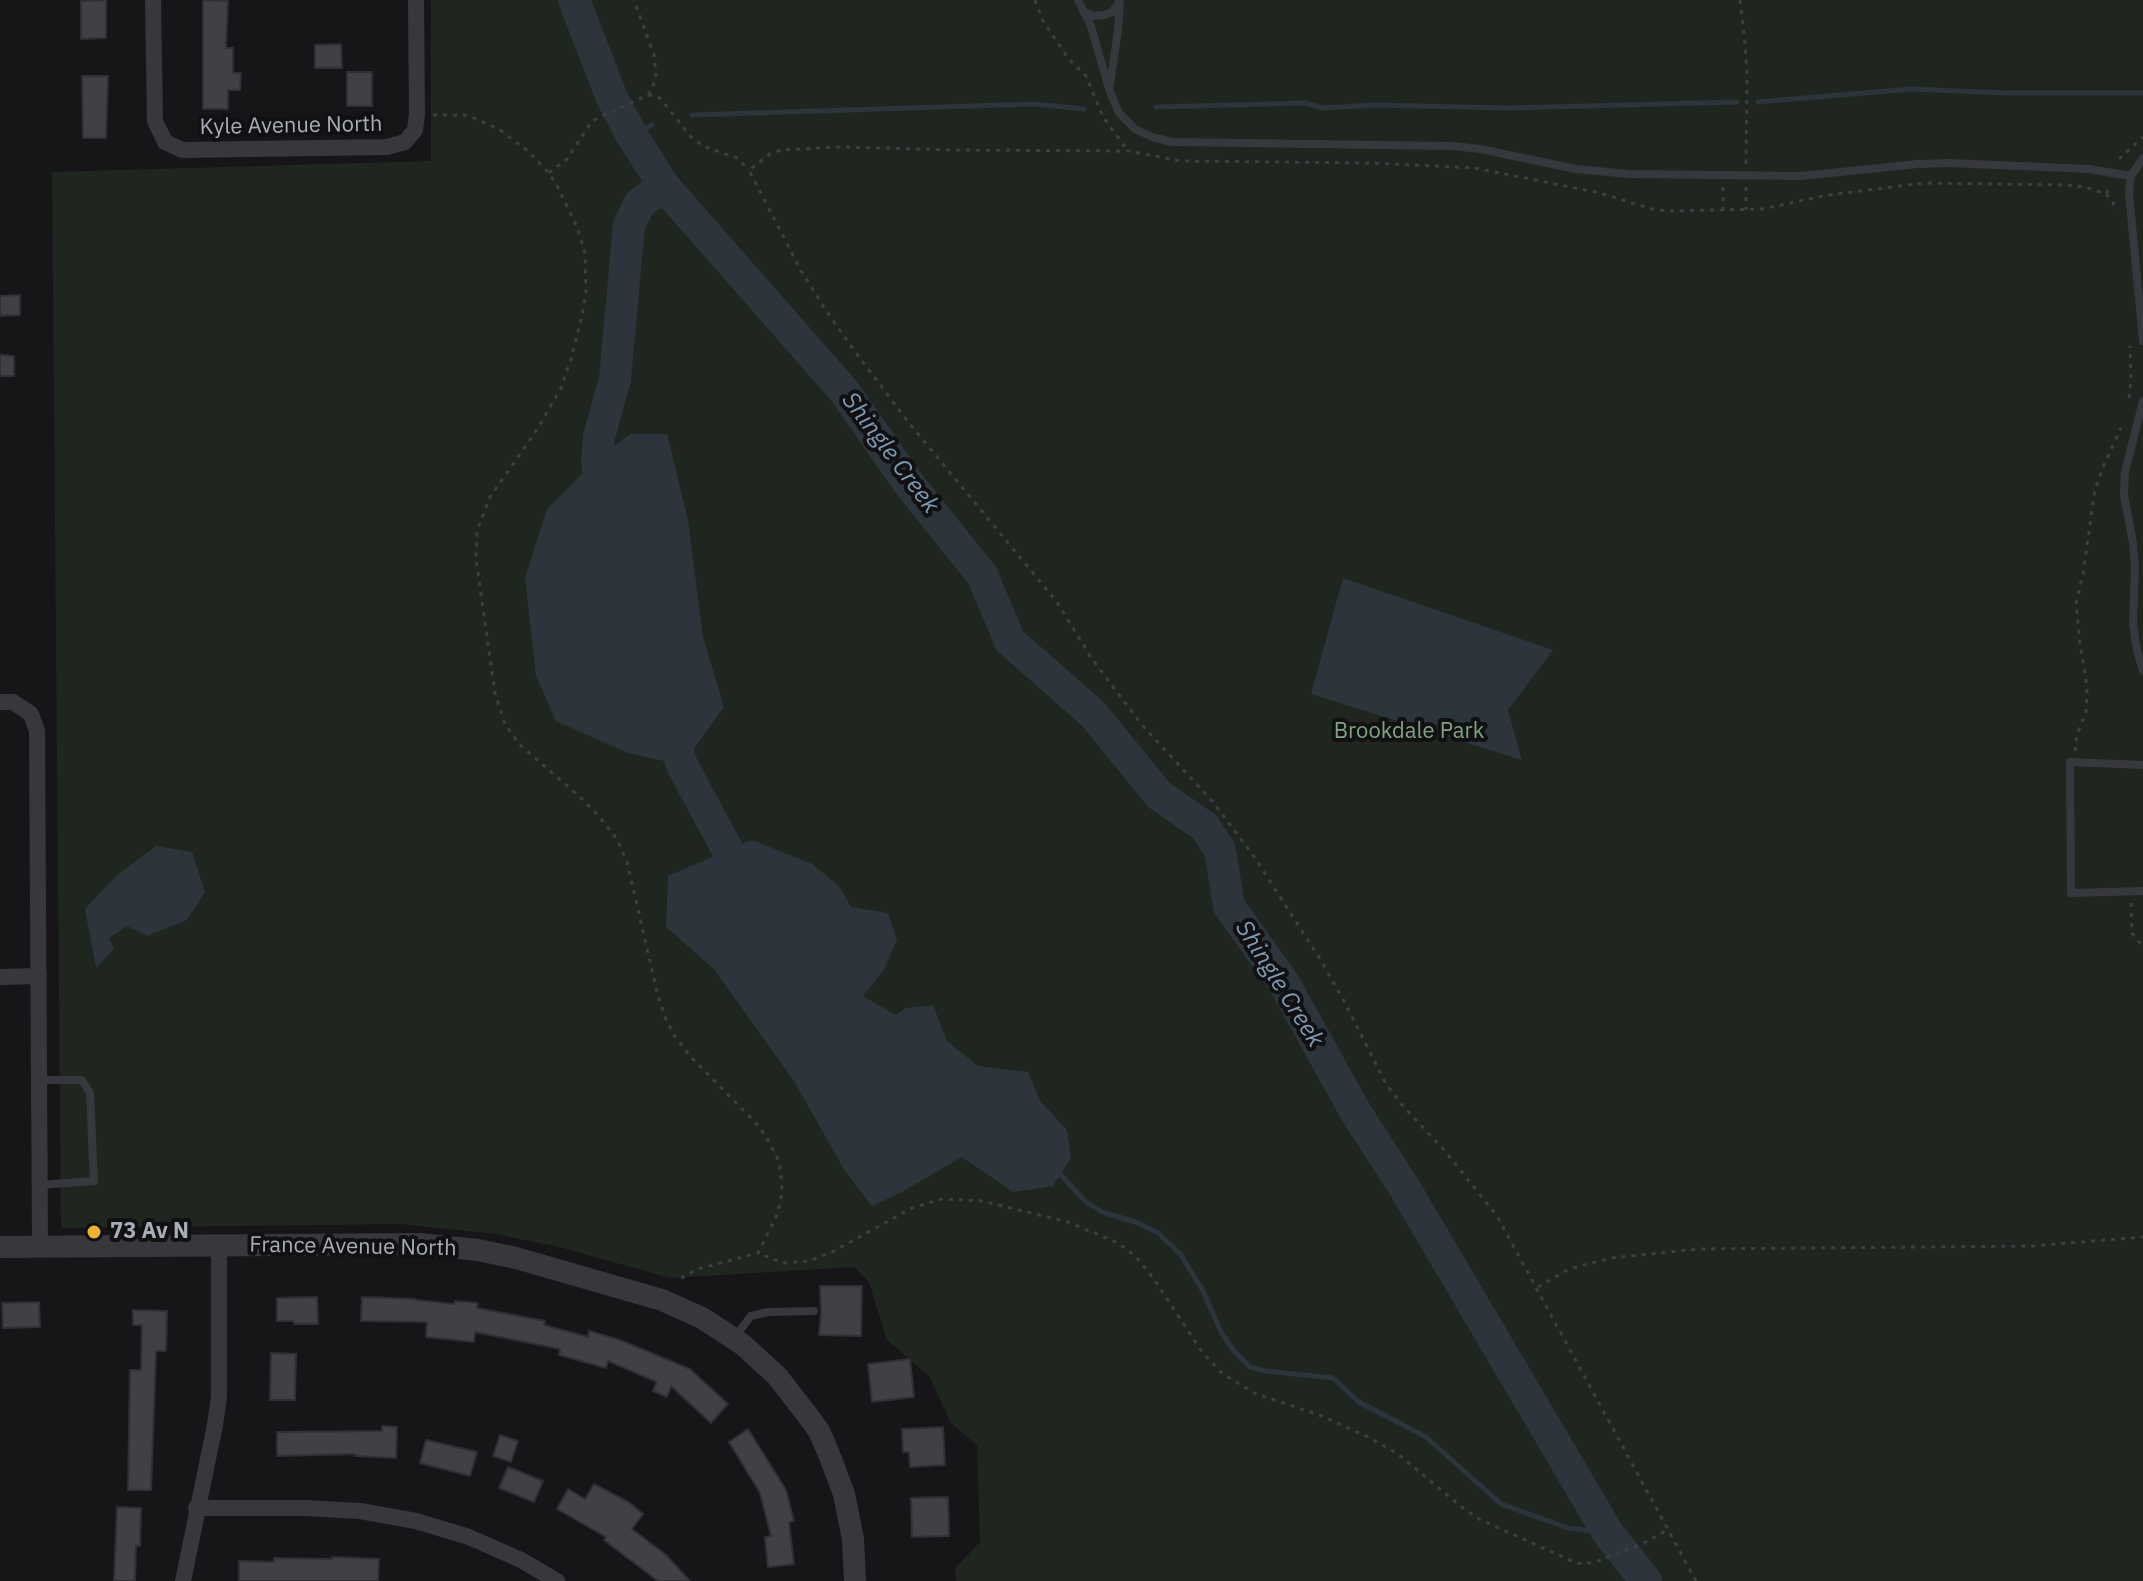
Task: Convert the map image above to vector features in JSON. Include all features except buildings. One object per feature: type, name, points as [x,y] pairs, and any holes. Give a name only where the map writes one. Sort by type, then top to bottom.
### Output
[{"type":"street","name":"Kyle Avenue North","points":[[153,0],[155,121],[165,142],[173,146],[182,150],[387,147],[405,142],[416,122]]},
{"type":"street","points":[[416,0],[416,122]]},
{"type":"street","points":[[0,702],[13,702],[31,714],[37,731],[40,1246]]},
{"type":"street","points":[[0,977],[39,976]]},
{"type":"street","name":"France Avenue North","points":[[0,1247],[388,1243],[478,1250],[662,1300],[702,1318],[733,1338],[777,1376],[819,1431],[844,1494],[853,1539],[855,1581]]},
{"type":"street","points":[[183,1581],[219,1397],[219,1246]]},
{"type":"street","points":[[196,1508],[333,1509],[416,1521],[469,1537],[521,1560],[557,1581]]},
{"type":"lane","points":[[1078,0],[1097,44],[1119,113],[1135,129],[1172,142],[1452,146],[1602,172],[1801,176],[1949,163],[2089,169],[2131,176]]},
{"type":"lane","points":[[1084,12],[1093,16],[1104,15],[1112,12],[1120,0]]},
{"type":"lane","points":[[1109,89],[1120,0]]},
{"type":"lane","points":[[2143,158],[2131,176],[2129,193],[2143,341]]},
{"type":"lane","points":[[2143,401],[2125,472],[2124,495],[2135,568],[2133,623],[2143,671]]},
{"type":"lane","points":[[2143,765],[2070,762],[2071,893],[2143,891]]},
{"type":"lane","points":[[39,1080],[82,1080],[90,1093],[94,1181],[40,1185]]},
{"type":"lane","points":[[733,1338],[751,1316],[768,1312],[814,1311]]},
{"type":"path","points":[[549,173],[567,159],[592,121],[648,95],[652,89],[656,77],[654,55],[634,0]]},
{"type":"path","points":[[1035,0],[1049,31],[1068,58],[1086,76],[1103,117],[1128,151]]},
{"type":"path","points":[[1740,0],[1747,74],[1746,165]]},
{"type":"path","points":[[648,95],[660,98],[691,137],[703,146],[737,158],[749,170],[800,269],[853,349],[909,423],[1057,602],[1092,659],[1142,725],[1213,802],[1234,830],[1320,959],[1386,1084],[1497,1216],[1696,1581]]},
{"type":"path","points":[[416,122],[464,115],[489,124],[516,140],[549,173],[571,213],[585,253],[586,292],[579,330],[561,388],[538,428],[490,497],[477,531],[476,559],[495,693],[505,724],[519,744],[581,798],[617,839],[627,862],[658,996],[670,1026],[690,1056],[755,1122],[779,1161],[781,1200],[758,1253]]},
{"type":"path","points":[[2118,163],[2143,137]]},
{"type":"path","points":[[749,170],[770,154],[781,150],[842,147],[1128,151],[1203,162],[1459,166],[1531,178],[1668,211],[1746,210],[1828,195],[1924,183],[2068,185],[2106,194],[2116,208],[2118,224]]},
{"type":"path","points":[[1722,175],[1723,210]]},
{"type":"path","points":[[2106,194],[2113,182]]},
{"type":"path","points":[[1746,186],[1746,210]]},
{"type":"path","points":[[2129,341],[2129,402]]},
{"type":"path","points":[[2075,762],[2075,744],[2086,713],[2087,687],[2076,603],[2095,489],[2123,424]]},
{"type":"path","points":[[2131,892],[2132,933],[2143,944]]},
{"type":"path","points":[[681,1278],[698,1269],[758,1253],[783,1263],[809,1261],[832,1252],[912,1208],[942,1199],[967,1199],[1003,1205],[1081,1226],[1118,1243],[1135,1256],[1154,1279],[1202,1352],[1223,1374],[1254,1393],[1322,1416],[1368,1437],[1398,1454],[1479,1519],[1576,1563],[1591,1564],[1668,1530]]},
{"type":"path","points":[[1537,1287],[1569,1269],[1611,1258],[1698,1249],[2031,1246],[2143,1237]]},
{"type":"green space","name":"Brookdale Park","points":[[431,0],[2143,0],[2143,1581],[956,1581],[955,1568],[980,1542],[977,1445],[951,1423],[929,1376],[887,1340],[869,1282],[854,1267],[670,1278],[563,1248],[496,1234],[400,1224],[61,1228],[52,172],[431,161]]},
{"type":"shaded area","points":[[630,434],[667,434],[688,520],[703,637],[724,707],[682,765],[628,753],[556,721],[536,676],[525,578],[547,509],[590,466]]},
{"type":"shaded area","points":[[1343,578],[1553,650],[1508,710],[1522,760],[1311,694]]},
{"type":"shaded area","points":[[752,840],[812,864],[839,886],[851,907],[888,913],[897,940],[883,971],[863,996],[896,1015],[906,1008],[933,1005],[947,1041],[978,1066],[1028,1072],[1041,1102],[1067,1130],[1071,1158],[1053,1186],[1013,1192],[962,1157],[872,1206],[845,1171],[794,1081],[714,969],[666,927],[668,876]]},
{"type":"shaded area","points":[[156,846],[192,852],[205,892],[187,920],[147,936],[127,926],[109,938],[114,949],[96,968],[85,909],[116,876]]},
{"type":"waterway","name":"Shingle Creek","points":[[574,0],[612,98],[664,186],[844,391],[909,484],[982,575],[1010,641],[1093,714],[1159,795],[1205,827],[1220,850],[1229,906],[1284,983],[1355,1111],[1404,1187],[1608,1533],[1646,1581]]},
{"type":"waterway","points":[[1758,102],[1911,89],[2143,93]]},
{"type":"waterway","points":[[1156,107],[1306,103],[1322,108],[1375,105],[1508,108],[1737,102]]},
{"type":"waterway","points":[[692,115],[1033,104],[1084,109]]},
{"type":"waterway","points":[[631,134],[652,125]]},
{"type":"waterway","points":[[604,504],[597,461],[599,437],[615,379],[629,225],[640,203],[664,186]]},
{"type":"waterway","points":[[669,725],[682,765],[748,888]]},
{"type":"waterway","points":[[1061,1175],[1085,1201],[1102,1212],[1157,1232],[1181,1255],[1203,1291],[1221,1332],[1250,1367],[1333,1378],[1359,1402],[1426,1437],[1501,1504],[1568,1528],[1608,1533]]},
{"type":"place","name":"73 Av N","points":[[94,1232]]}]
